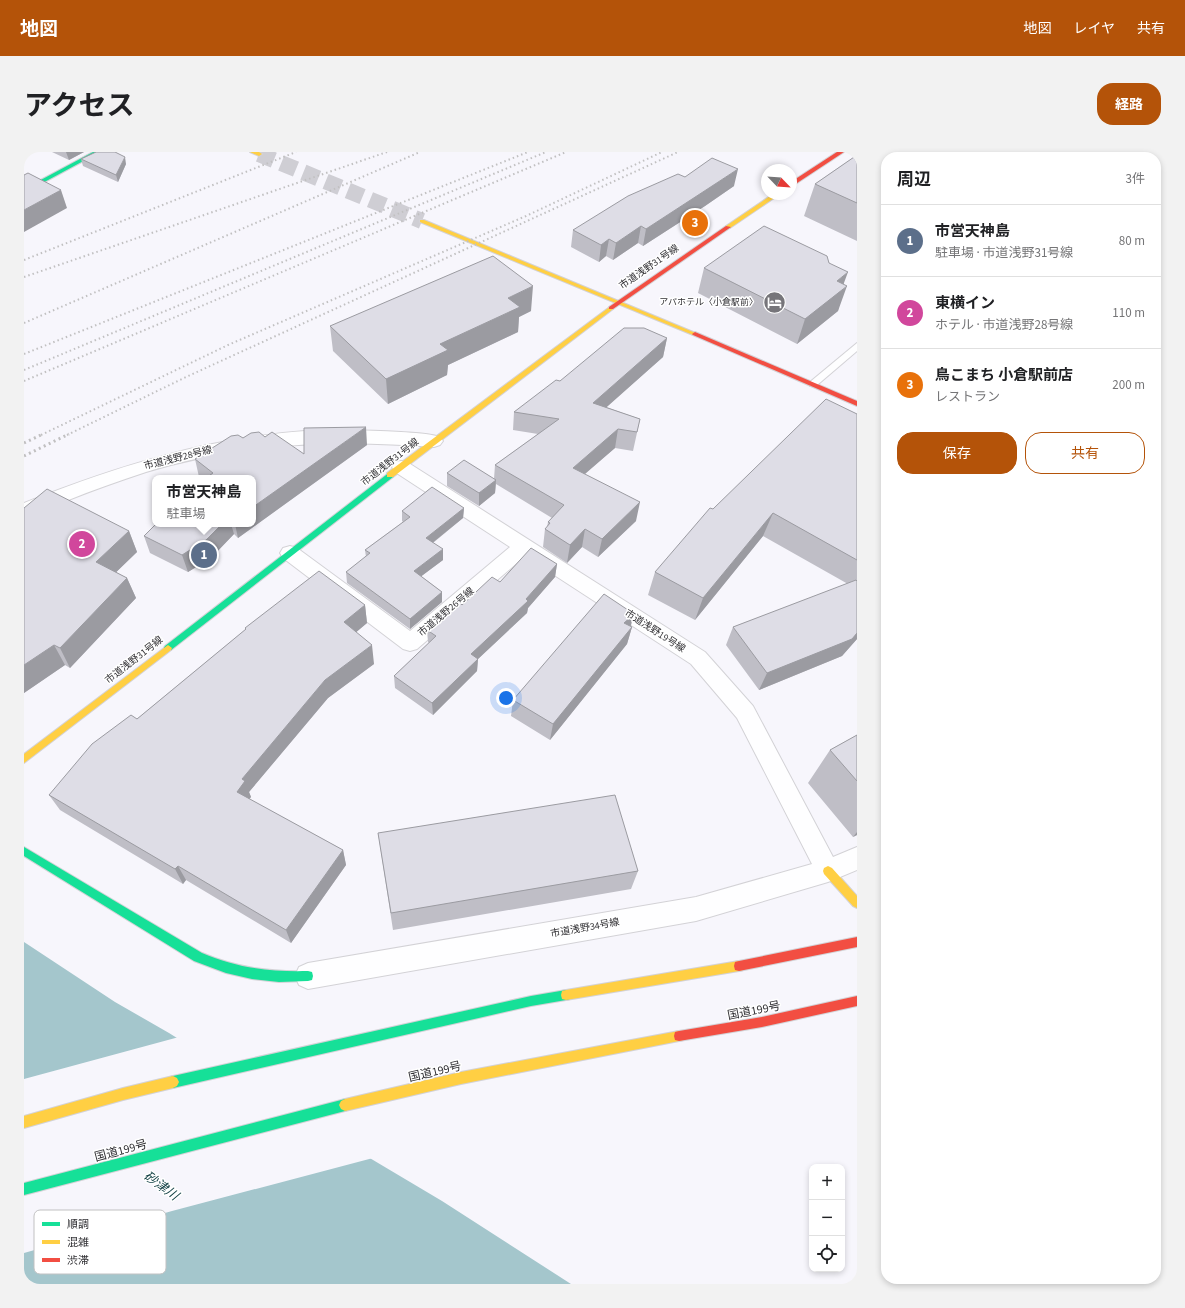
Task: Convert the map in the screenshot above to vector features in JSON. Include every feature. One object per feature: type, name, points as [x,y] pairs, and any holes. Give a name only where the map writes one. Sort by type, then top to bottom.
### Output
[{"type":"main road","points":[[24,191],[97,152]]},
{"type":"main road","points":[[797,181],[841,152]]},
{"type":"main road","name":"市道浅野31号線","points":[[24,759],[434,441],[619,302],[768,200]]},
{"type":"main road","points":[[422,221],[619,302],[857,404]]},
{"type":"main road","points":[[24,851],[198,957],[220,968],[238,974],[255,976],[277,978],[308,976]]},
{"type":"main road","points":[[828,871],[857,902]]},
{"type":"main road","points":[[24,1122],[124,1094],[531,1001],[773,960],[857,942]]},
{"type":"main road","name":"国道199号","points":[[24,1189],[316,1112],[468,1076],[622,1046],[762,1022],[857,1001]]},
{"type":"street","name":"市道浅野28号線","points":[[24,510],[62,494],[147,465],[216,448],[254,442],[334,436],[392,437],[434,441]]},
{"type":"street","name":"市道浅野19号線","points":[[401,467],[698,658],[745,712],[828,871]]},
{"type":"street","name":"市道浅野26号線","points":[[290,553],[410,643],[524,546]]},
{"type":"street","name":"市道浅野34号線","points":[[308,976],[696,908],[828,871],[857,858]]},
{"type":"lane","points":[[813,384],[857,346]]},
{"type":"water","name":"砂津川","points":[[24,942],[115,1002],[169,1033],[368,1157],[442,1201],[571,1284],[24,1284]]},
{"type":"pier","points":[[179,1037],[373,1158],[166,1213],[166,1210],[34,1210],[34,1250],[24,1253],[24,1079]]},
{"type":"building","points":[[96,152],[115,152],[125,157],[116,175],[81,159]]},
{"type":"building","points":[[857,155],[857,203],[815,184]]},
{"type":"building","points":[[712,158],[738,169],[646,229],[641,226],[616,243],[609,239],[601,245],[573,230],[628,196],[678,174],[685,177]]},
{"type":"building","points":[[28,173],[61,190],[24,210],[24,175]]},
{"type":"building","points":[[764,226],[827,256],[829,263],[848,272],[837,281],[847,286],[805,319],[704,268]]},
{"type":"building","points":[[493,256],[533,286],[508,298],[520,307],[440,344],[448,350],[386,379],[330,326]]},
{"type":"building","points":[[624,328],[644,328],[667,338],[593,403],[640,419],[637,432],[618,429],[573,468],[640,502],[602,539],[585,529],[570,545],[545,529],[550,523],[548,522],[564,505],[495,465],[559,419],[514,412],[556,380],[560,381]]},
{"type":"building","points":[[826,399],[857,414],[857,560],[773,513],[703,598],[655,572],[710,508],[713,509]]},
{"type":"building","points":[[366,427],[256,505],[256,475],[210,475],[213,473],[195,459],[231,436],[238,435],[243,438],[251,433],[259,432],[265,437],[272,432],[304,454],[304,428]]},
{"type":"building","points":[[464,460],[496,480],[479,493],[447,473]]},
{"type":"building","points":[[432,487],[464,508],[426,538],[443,549],[414,571],[442,592],[410,619],[346,572],[370,553],[365,550],[410,517],[402,511]]},
{"type":"building","points":[[47,489],[129,531],[96,562],[127,578],[60,648],[54,645],[24,665],[24,508]]},
{"type":"building","points":[[153,527],[219,527],[206,540],[182,555],[144,536]]},
{"type":"building","points":[[531,548],[557,564],[526,599],[528,601],[471,654],[478,659],[432,703],[394,676],[436,636],[427,630],[459,602],[462,605],[492,577],[500,582]]},
{"type":"building","points":[[319,571],[365,605],[344,622],[372,645],[325,680],[242,779],[245,781],[237,792],[343,850],[286,930],[178,866],[175,869],[49,795],[92,744],[131,715],[137,719],[246,629],[245,628]]},
{"type":"building","points":[[856,580],[857,633],[852,639],[767,673],[733,627]]},
{"type":"building","points":[[604,594],[634,614],[624,623],[632,627],[553,724],[513,700]]},
{"type":"building","points":[[857,735],[857,781],[830,750]]},
{"type":"building","points":[[615,795],[638,871],[391,913],[378,833]]},
{"type":"tunnel","points":[[259,154],[422,221]]},
{"type":"railway","points":[[24,260],[296,152]]},
{"type":"railway","points":[[24,277],[387,152]]},
{"type":"railway","points":[[24,323],[420,152]]},
{"type":"railway","points":[[24,354],[528,152]]},
{"type":"railway","points":[[24,370],[546,152]]},
{"type":"railway","points":[[24,381],[566,152]]},
{"type":"railway","points":[[41,435],[228,345],[526,216],[662,152]]},
{"type":"railway","points":[[67,435],[186,377],[678,152]]},
{"type":"railway","points":[[24,443],[43,434]]},
{"type":"railway","points":[[24,456],[69,434]]},
{"type":"traffic: fast","points":[[24,191],[97,152]]},
{"type":"traffic: fast","points":[[168,648],[390,475]]},
{"type":"traffic: fast","points":[[24,851],[198,957],[226,968],[252,974],[265,976],[308,976]]},
{"type":"traffic: fast","points":[[173,1082],[531,1001],[566,995]]},
{"type":"traffic: fast","points":[[24,1189],[345,1105]]},
{"type":"traffic: slow","points":[[253,152],[259,154]]},
{"type":"traffic: slow","points":[[728,227],[768,200]]},
{"type":"traffic: slow","points":[[422,221],[695,334]]},
{"type":"traffic: slow","points":[[390,475],[611,308]]},
{"type":"traffic: slow","points":[[24,759],[168,648]]},
{"type":"traffic: slow","points":[[828,871],[857,903]]},
{"type":"traffic: slow","points":[[566,995],[739,966]]},
{"type":"traffic: slow","points":[[345,1105],[461,1078],[679,1036]]},
{"type":"traffic: slow","points":[[24,1122],[123,1094],[173,1082]]},
{"type":"traffic: jam","points":[[797,181],[841,152]]},
{"type":"traffic: jam","points":[[611,308],[728,227]]},
{"type":"traffic: jam","points":[[695,334],[857,404]]},
{"type":"traffic: jam","points":[[739,966],[857,942]]},
{"type":"traffic: jam","points":[[679,1036],[762,1022],[857,1001]]},
{"type":"place","name":"鳥こまち 小倉駅前店","points":[[695,223]]},
{"type":"place","name":"アパホテル〈小倉駅前〉","points":[[774,302]]},
{"type":"place","name":"東横イン","points":[[82,544]]},
{"type":"place","name":"市営天神島","points":[[204,555]]}]
